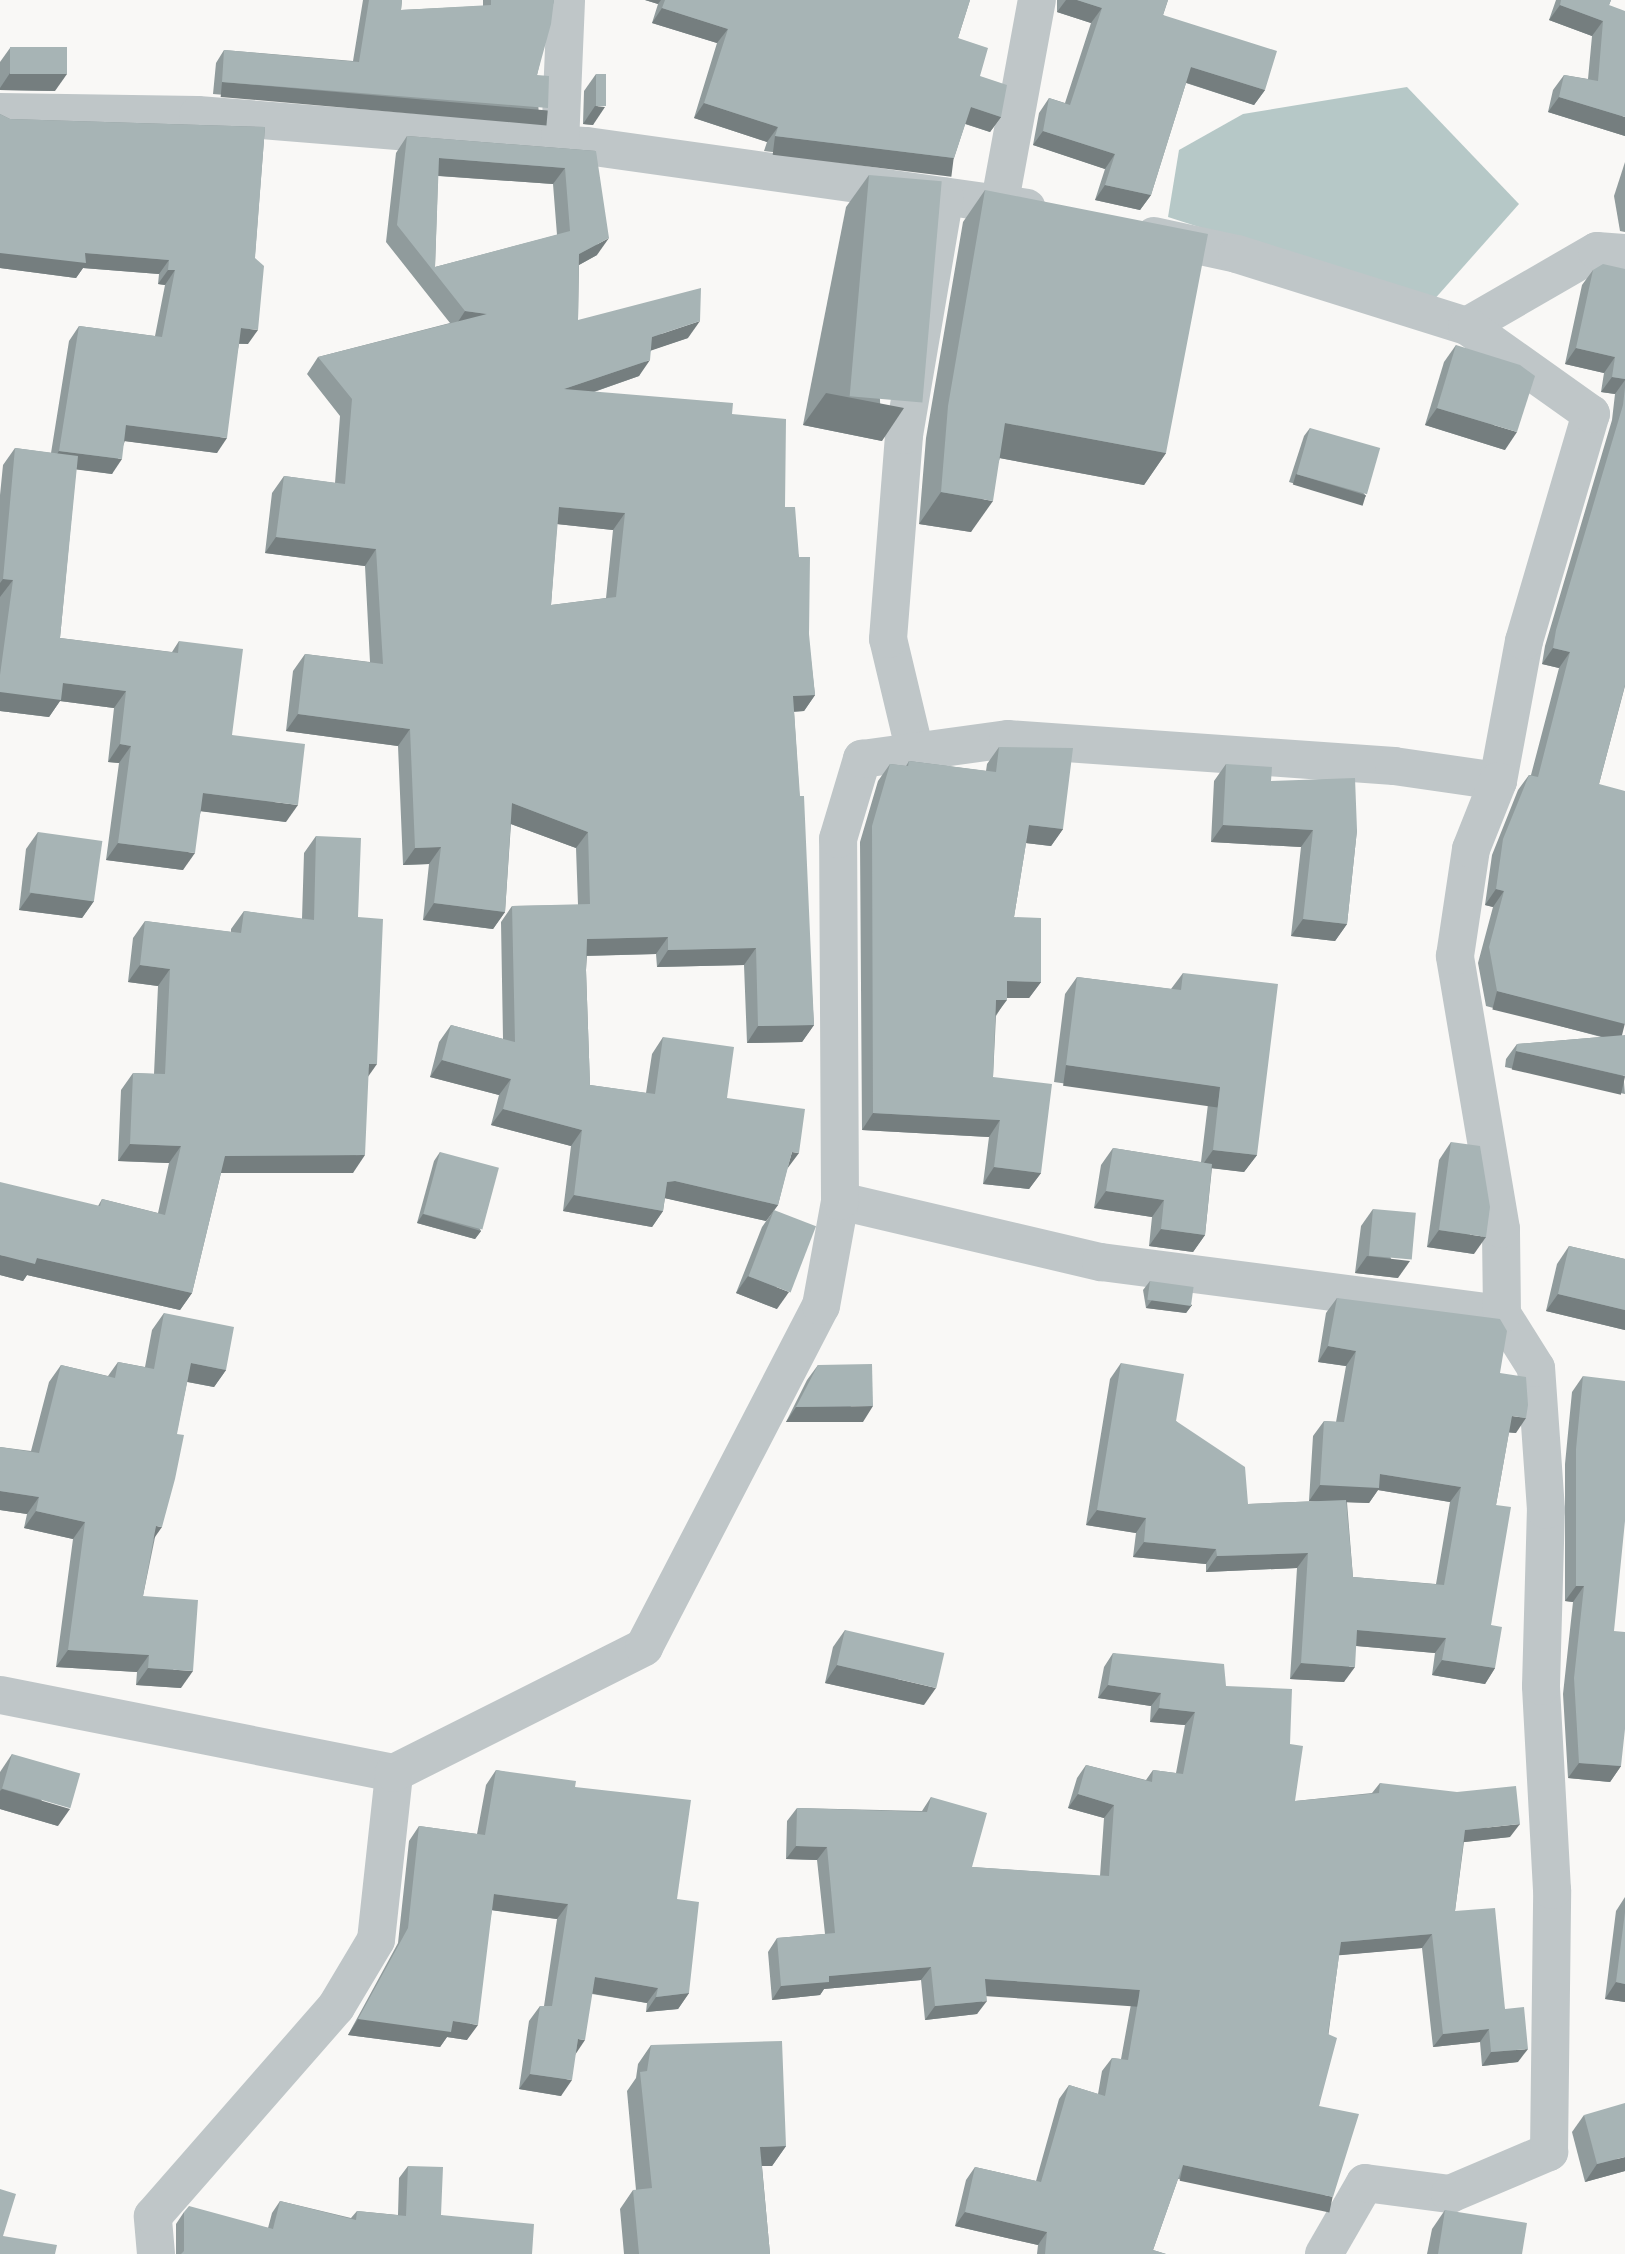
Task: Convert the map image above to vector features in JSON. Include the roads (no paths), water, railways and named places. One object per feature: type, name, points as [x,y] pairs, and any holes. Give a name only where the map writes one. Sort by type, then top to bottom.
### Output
[{"type":"street","points":[[560,144],[566,0]]},
{"type":"street","points":[[1000,201],[1037,0]]},
{"type":"street","points":[[0,112],[198,115],[560,144],[1000,201],[1059,215]]},
{"type":"street","points":[[915,752],[888,639],[904,435],[945,196]]},
{"type":"street","points":[[1118,228],[1237,254],[1467,326],[1591,414],[1524,641],[1498,781],[1471,849],[1455,956],[1501,1229],[1502,1314],[1536,1368],[1546,1510],[1541,1686],[1552,1890],[1549,2152],[1450,2194],[1365,2183],[1324,2254]]},
{"type":"street","points":[[1467,326],[1597,251],[1625,253]]},
{"type":"street","points":[[0,1695],[394,1773],[644,1647],[821,1306],[840,1201],[838,839],[862,759],[1008,739],[1394,766],[1498,781]]},
{"type":"street","points":[[840,1201],[1101,1262],[1502,1314]]},
{"type":"street","points":[[156,2254],[153,2216],[336,2007],[376,1940],[394,1773]]}]
